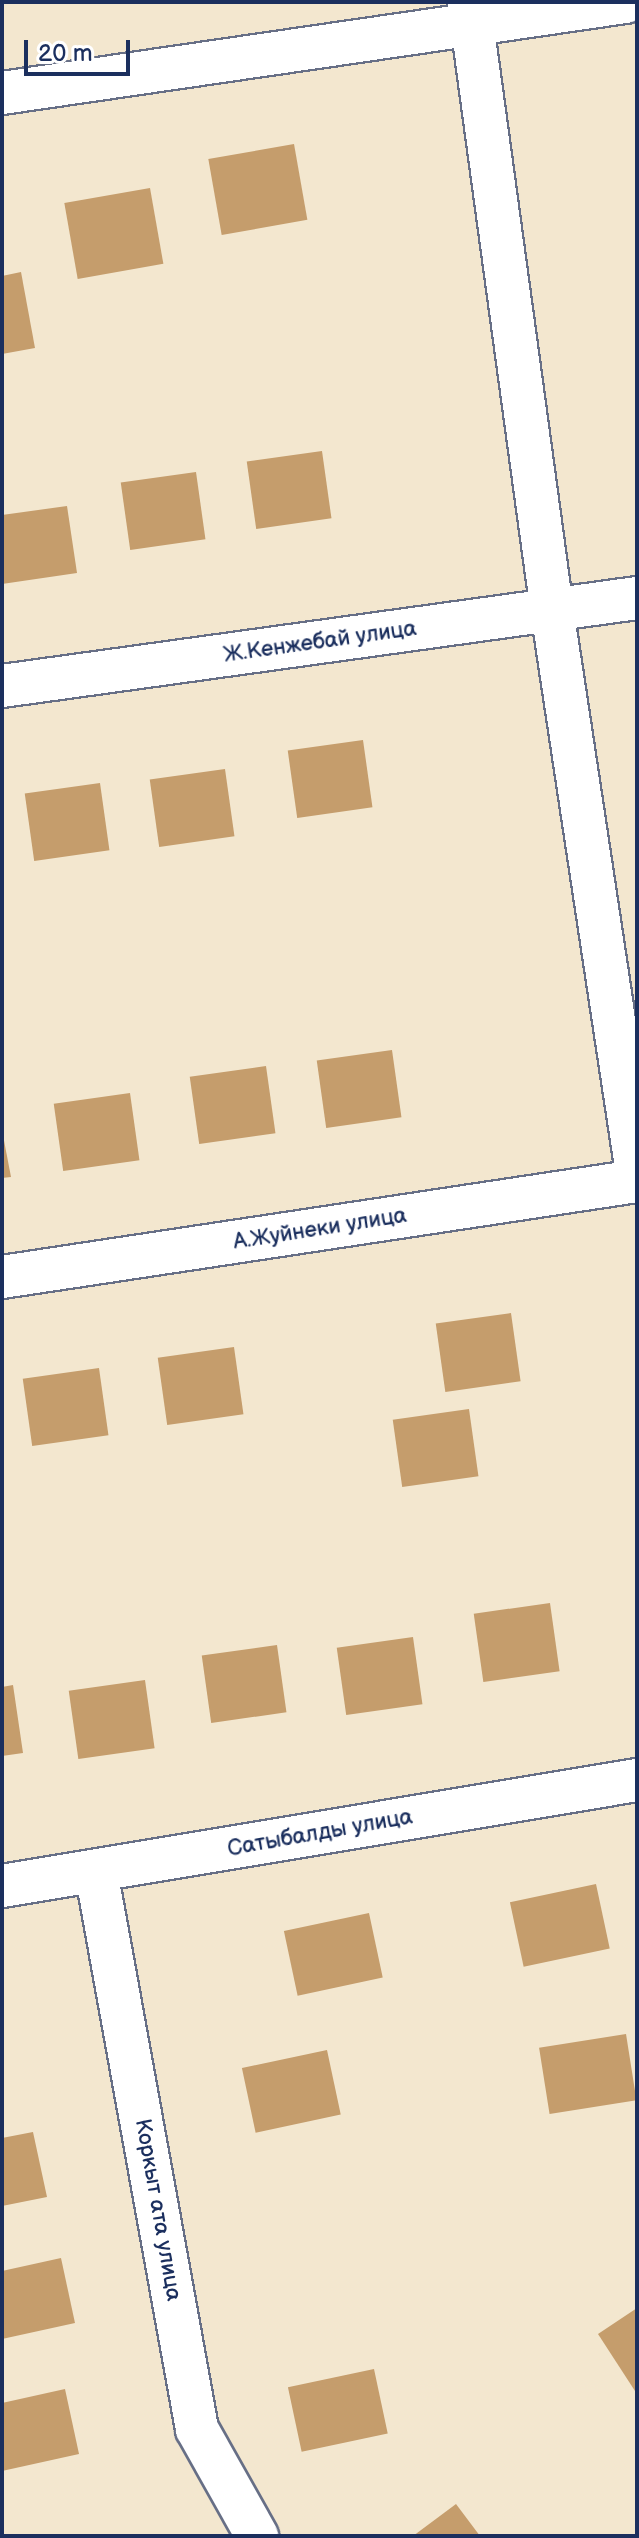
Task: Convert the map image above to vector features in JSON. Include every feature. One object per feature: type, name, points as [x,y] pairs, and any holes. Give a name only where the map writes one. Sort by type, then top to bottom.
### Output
[{"type":"street","points":[[2,93],[470,12],[625,2]]},
{"type":"street","points":[[470,12],[552,610],[637,1173]]},
{"type":"street","name":"Ж.Кенжебай улица","points":[[2,686],[637,598]]},
{"type":"street","name":"А.Жуйнеки улица","points":[[2,1277],[637,1181]]},
{"type":"street","name":"Сатыбалды улица","points":[[2,1886],[637,1780]]},
{"type":"street","name":"Коркыт ата улица","points":[[96,1871],[197,2429],[245,2531]]},
{"type":"building","points":[[294,144],[307,220],[222,235],[208,159]]},
{"type":"building","points":[[150,188],[163,264],[78,279],[64,203]]},
{"type":"building","points":[[21,272],[35,348],[2,354],[2,276]]},
{"type":"building","points":[[322,451],[331,518],[256,529],[247,462]]},
{"type":"building","points":[[196,472],[205,539],[130,550],[121,483]]},
{"type":"building","points":[[67,506],[77,573],[2,584],[2,515]]},
{"type":"building","points":[[363,740],[372,807],[297,818],[288,751]]},
{"type":"building","points":[[225,769],[234,836],[159,847],[150,780]]},
{"type":"building","points":[[100,783],[109,850],[34,861],[25,794]]},
{"type":"building","points":[[392,1050],[401,1117],[326,1128],[317,1061]]},
{"type":"building","points":[[266,1066],[275,1133],[199,1144],[190,1077]]},
{"type":"building","points":[[130,1093],[139,1160],[63,1171],[54,1104]]},
{"type":"building","points":[[2,1130],[11,1177],[2,1178]]},
{"type":"building","points":[[511,1313],[521,1381],[445,1392],[436,1324]]},
{"type":"building","points":[[234,1347],[243,1414],[167,1425],[158,1358]]},
{"type":"building","points":[[99,1368],[108,1435],[32,1446],[23,1379]]},
{"type":"building","points":[[469,1409],[478,1476],[402,1487],[393,1420]]},
{"type":"building","points":[[550,1603],[560,1671],[483,1682],[474,1614]]},
{"type":"building","points":[[413,1637],[422,1704],[346,1715],[337,1648]]},
{"type":"building","points":[[277,1645],[286,1712],[211,1723],[202,1656]]},
{"type":"building","points":[[145,1680],[155,1748],[78,1759],[69,1691]]},
{"type":"building","points":[[13,1685],[23,1753],[2,1756],[2,1687]]},
{"type":"building","points":[[596,1884],[610,1949],[524,1967],[510,1902]]},
{"type":"building","points":[[369,1913],[383,1978],[298,1996],[284,1931]]},
{"type":"building","points":[[626,2034],[636,2100],[550,2114],[539,2048]]},
{"type":"building","points":[[327,2050],[341,2115],[256,2133],[242,2068]]},
{"type":"building","points":[[33,2132],[47,2197],[2,2206],[2,2138]]},
{"type":"building","points":[[61,2258],[75,2323],[2,2339],[2,2271]]},
{"type":"building","points":[[637,2308],[637,2390],[635,2391],[598,2334]]},
{"type":"building","points":[[374,2369],[388,2434],[302,2452],[288,2387]]},
{"type":"building","points":[[65,2389],[79,2454],[2,2471],[2,2403]]},
{"type":"building","points":[[456,2504],[480,2536],[413,2536]]}]
